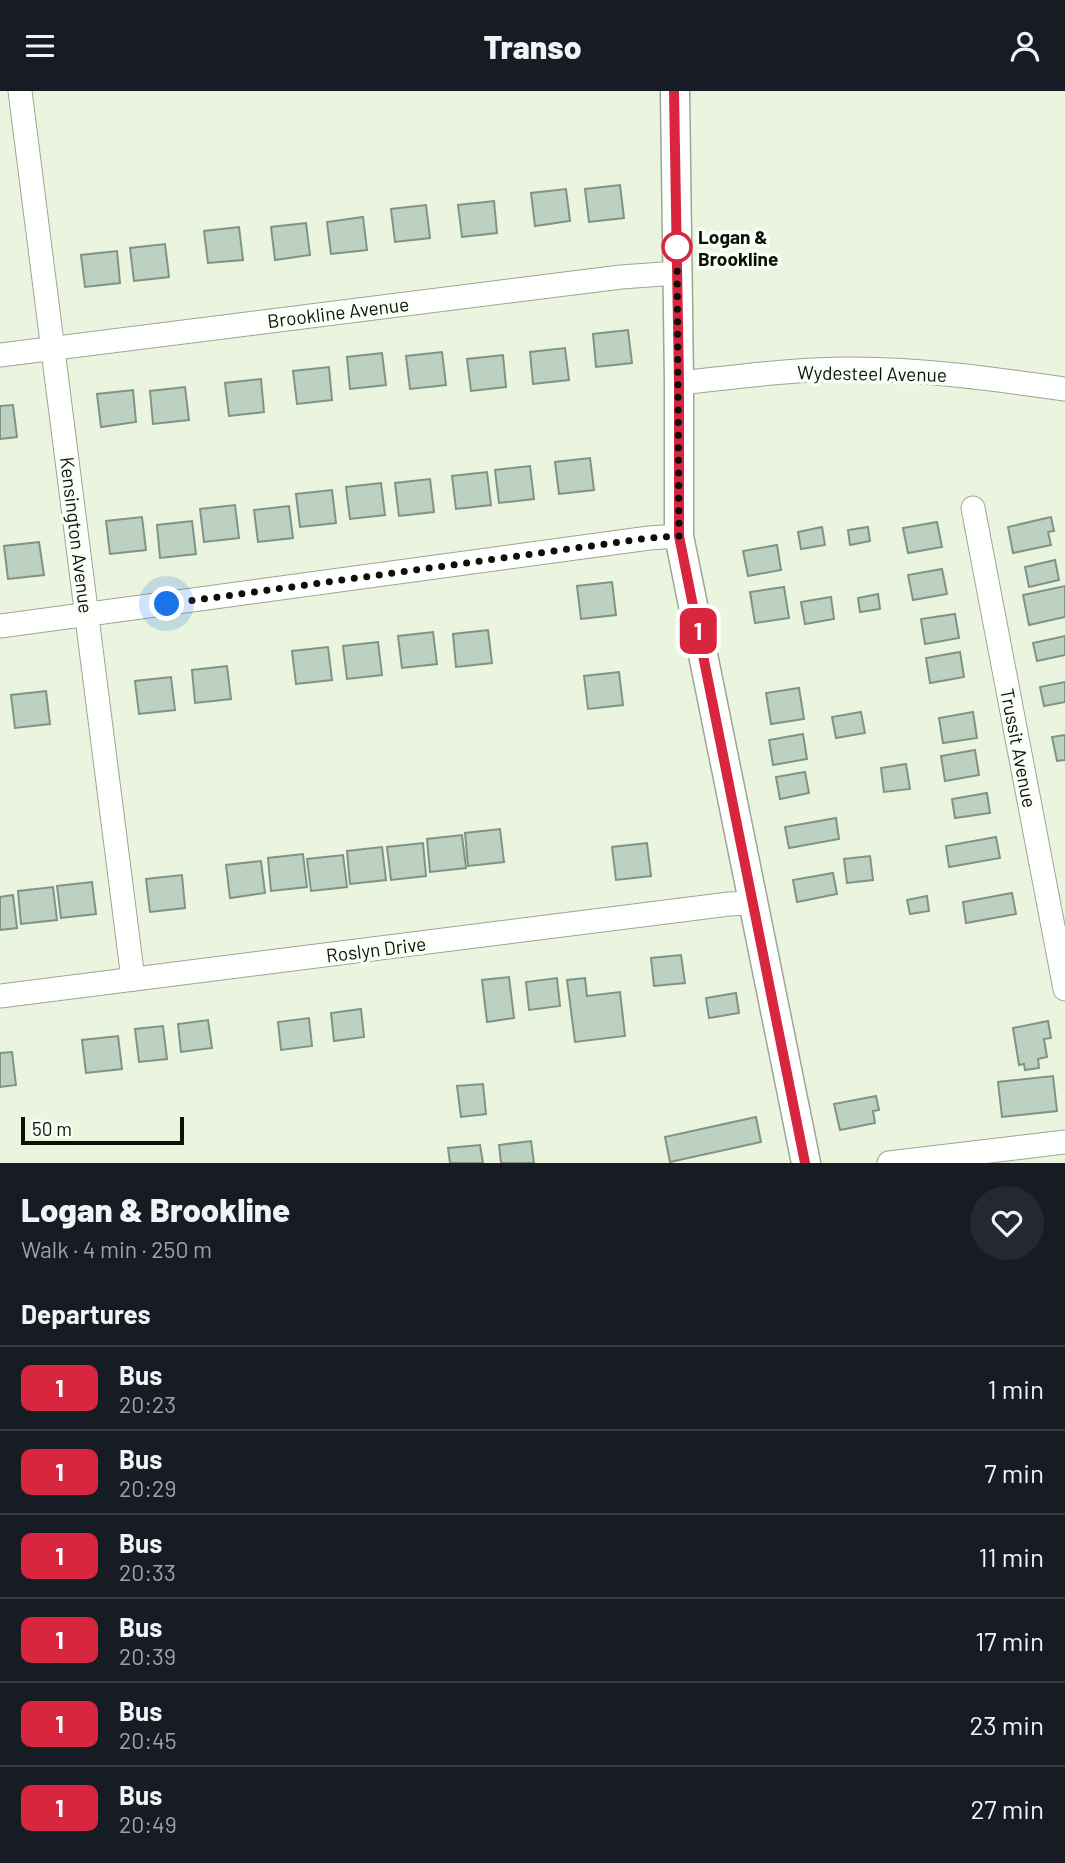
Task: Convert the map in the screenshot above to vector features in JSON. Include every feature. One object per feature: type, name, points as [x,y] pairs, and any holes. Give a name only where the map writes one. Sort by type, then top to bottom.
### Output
[{"type":"street","name":"Kensington Avenue","points":[[20,91],[133,979]]},
{"type":"street","points":[[674,91],[679,536],[806,1163]]},
{"type":"street","name":"Brookline Avenue","points":[[0,355],[621,277],[677,273]]},
{"type":"street","name":"Wydesteel Avenue","points":[[679,383],[792,372],[861,369],[971,375],[1065,389]]},
{"type":"street","name":"Trussit Avenue","points":[[973,508],[1065,989]]},
{"type":"street","points":[[0,626],[679,536]]},
{"type":"street","name":"Roslyn Drive","points":[[0,996],[752,903]]},
{"type":"street","points":[[889,1163],[1065,1142]]},
{"type":"building","points":[[620,185],[624,218],[589,222],[585,189]]},
{"type":"building","points":[[566,189],[570,221],[535,226],[531,193]]},
{"type":"building","points":[[494,201],[497,233],[462,237],[458,205]]},
{"type":"building","points":[[426,205],[430,238],[395,242],[391,209]]},
{"type":"building","points":[[363,217],[367,250],[331,254],[327,222]]},
{"type":"building","points":[[306,223],[310,255],[275,260],[271,227]]},
{"type":"building","points":[[239,227],[243,260],[208,263],[204,231]]},
{"type":"building","points":[[165,244],[169,277],[134,281],[130,248]]},
{"type":"building","points":[[117,251],[120,283],[85,287],[81,255]]},
{"type":"building","points":[[628,330],[632,363],[596,367],[593,334]]},
{"type":"building","points":[[565,348],[569,380],[533,384],[530,352]]},
{"type":"building","points":[[442,352],[446,385],[410,389],[406,356]]},
{"type":"building","points":[[382,353],[386,385],[350,389],[347,357]]},
{"type":"building","points":[[503,355],[506,387],[471,391],[467,359]]},
{"type":"building","points":[[329,367],[332,400],[297,404],[293,371]]},
{"type":"building","points":[[261,379],[264,412],[229,416],[225,383]]},
{"type":"building","points":[[185,387],[189,420],[153,424],[150,391]]},
{"type":"building","points":[[133,390],[136,422],[101,427],[97,394]]},
{"type":"building","points":[[13,405],[17,437],[0,439],[0,406]]},
{"type":"building","points":[[590,458],[594,490],[559,494],[555,462]]},
{"type":"building","points":[[530,466],[534,499],[499,503],[495,470]]},
{"type":"building","points":[[487,472],[491,505],[456,509],[452,476]]},
{"type":"building","points":[[430,479],[434,512],[399,516],[395,483]]},
{"type":"building","points":[[381,483],[385,515],[350,519],[346,487]]},
{"type":"building","points":[[332,490],[336,523],[300,527],[296,494]]},
{"type":"building","points":[[235,505],[239,538],[204,542],[200,509]]},
{"type":"building","points":[[289,506],[293,538],[258,542],[254,510]]},
{"type":"building","points":[[142,517],[146,550],[110,554],[106,521]]},
{"type":"building","points":[[1051,517],[1054,531],[1048,532],[1051,545],[1013,553],[1008,527]]},
{"type":"building","points":[[192,521],[196,554],[160,558],[157,525]]},
{"type":"building","points":[[937,522],[942,547],[908,553],[903,528]]},
{"type":"building","points":[[822,527],[825,545],[801,549],[798,532]]},
{"type":"building","points":[[868,527],[870,541],[850,545],[848,530]]},
{"type":"building","points":[[39,542],[44,575],[8,579],[4,546]]},
{"type":"building","points":[[777,545],[781,570],[748,576],[743,551]]},
{"type":"building","points":[[1055,560],[1059,580],[1029,587],[1025,567]]},
{"type":"building","points":[[942,569],[947,594],[913,600],[908,575]]},
{"type":"building","points":[[612,582],[616,615],[581,619],[577,586]]},
{"type":"building","points":[[1065,586],[1065,617],[1029,625],[1023,595]]},
{"type":"building","points":[[784,587],[789,618],[755,623],[750,592]]},
{"type":"building","points":[[878,594],[880,609],[860,612],[858,598]]},
{"type":"building","points":[[831,597],[834,619],[805,624],[801,602]]},
{"type":"building","points":[[955,614],[959,638],[925,644],[921,619]]},
{"type":"building","points":[[488,630],[492,663],[456,667],[453,634]]},
{"type":"building","points":[[433,632],[437,664],[402,668],[398,636]]},
{"type":"building","points":[[1065,636],[1065,655],[1037,661],[1033,643]]},
{"type":"building","points":[[378,642],[382,675],[347,679],[343,646]]},
{"type":"building","points":[[328,647],[332,680],[296,684],[292,651]]},
{"type":"building","points":[[960,652],[964,677],[930,683],[926,658]]},
{"type":"building","points":[[227,666],[231,699],[195,703],[192,670]]},
{"type":"building","points":[[619,672],[623,705],[588,709],[584,676]]},
{"type":"building","points":[[171,677],[175,710],[139,714],[135,681]]},
{"type":"building","points":[[1065,682],[1065,702],[1044,706],[1040,687]]},
{"type":"building","points":[[799,688],[804,719],[771,724],[766,693]]},
{"type":"building","points":[[46,691],[50,724],[15,728],[11,695]]},
{"type":"building","points":[[861,712],[865,733],[836,738],[832,717]]},
{"type":"building","points":[[973,712],[977,738],[943,743],[939,718]]},
{"type":"building","points":[[803,734],[807,759],[773,765],[769,740]]},
{"type":"building","points":[[1065,735],[1065,760],[1057,761],[1052,737]]},
{"type":"building","points":[[975,750],[979,775],[945,781],[941,756]]},
{"type":"building","points":[[906,764],[910,789],[884,792],[881,768]]},
{"type":"building","points":[[805,772],[809,793],[780,799],[776,777]]},
{"type":"building","points":[[987,793],[990,813],[955,818],[952,799]]},
{"type":"building","points":[[836,818],[839,839],[789,848],[785,827]]},
{"type":"building","points":[[500,829],[504,862],[468,866],[465,833]]},
{"type":"building","points":[[462,835],[466,868],[430,872],[427,839]]},
{"type":"building","points":[[996,837],[1000,858],[949,867],[946,846]]},
{"type":"building","points":[[423,843],[426,876],[391,880],[387,847]]},
{"type":"building","points":[[647,843],[651,876],[616,880],[612,847]]},
{"type":"building","points":[[382,847],[386,880],[350,884],[347,851]]},
{"type":"building","points":[[303,854],[307,887],[271,891],[268,858]]},
{"type":"building","points":[[343,855],[347,887],[311,891],[307,859]]},
{"type":"building","points":[[870,856],[873,880],[847,883],[844,859]]},
{"type":"building","points":[[261,861],[265,893],[230,898],[226,865]]},
{"type":"building","points":[[833,873],[837,894],[797,902],[793,880]]},
{"type":"building","points":[[182,875],[185,908],[150,912],[146,879]]},
{"type":"building","points":[[92,882],[96,914],[61,918],[57,886]]},
{"type":"building","points":[[53,887],[57,920],[21,924],[18,891]]},
{"type":"building","points":[[1012,893],[1016,914],[966,923],[963,902]]},
{"type":"building","points":[[13,895],[17,928],[0,930],[0,897]]},
{"type":"building","points":[[927,896],[929,911],[910,914],[907,900]]},
{"type":"building","points":[[681,955],[685,983],[654,986],[651,958]]},
{"type":"building","points":[[509,977],[514,1018],[487,1022],[482,980]]},
{"type":"building","points":[[557,978],[560,1006],[529,1010],[526,982]]},
{"type":"building","points":[[585,978],[587,996],[620,992],[625,1036],[575,1042],[567,980]]},
{"type":"building","points":[[736,993],[739,1013],[709,1018],[706,998]]},
{"type":"building","points":[[361,1009],[364,1037],[334,1041],[331,1013]]},
{"type":"building","points":[[309,1018],[312,1046],[281,1050],[278,1022]]},
{"type":"building","points":[[208,1020],[212,1048],[181,1052],[178,1024]]},
{"type":"building","points":[[1048,1021],[1051,1038],[1044,1039],[1047,1057],[1038,1059],[1039,1068],[1025,1070],[1024,1064],[1019,1065],[1013,1028]]},
{"type":"building","points":[[163,1026],[167,1059],[139,1062],[135,1029]]},
{"type":"building","points":[[118,1036],[122,1069],[86,1073],[82,1040]]},
{"type":"building","points":[[12,1052],[16,1085],[0,1087],[0,1053]]},
{"type":"building","points":[[1053,1076],[1057,1111],[1002,1117],[998,1082]]},
{"type":"building","points":[[483,1084],[486,1114],[461,1117],[457,1086]]},
{"type":"building","points":[[876,1096],[879,1110],[873,1111],[875,1123],[840,1130],[834,1104]]},
{"type":"building","points":[[756,1117],[761,1142],[670,1162],[665,1137]]},
{"type":"building","points":[[531,1141],[534,1163],[501,1163],[499,1145]]},
{"type":"building","points":[[480,1145],[483,1163],[450,1163],[448,1148]]},
{"type":"bus line","name":"1","points":[[674,91],[679,536],[805,1163]]},
{"type":"place","name":"Logan & Brookline","points":[[677,247]]},
{"type":"route","points":[[167,604],[679,536],[677,247]]}]
